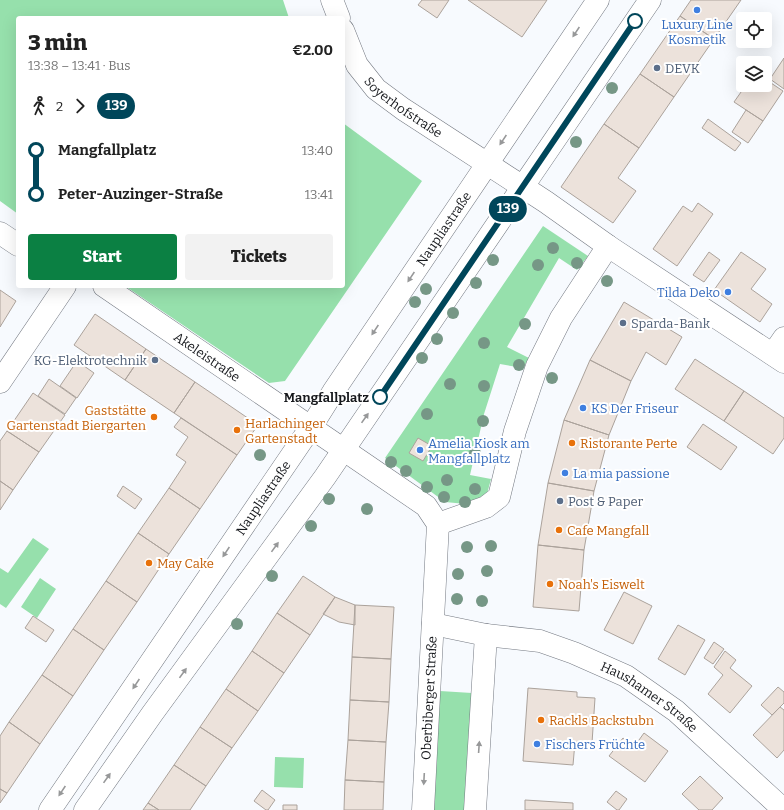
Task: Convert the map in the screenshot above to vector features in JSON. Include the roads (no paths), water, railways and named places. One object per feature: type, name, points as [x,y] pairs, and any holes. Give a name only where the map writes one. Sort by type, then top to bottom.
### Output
[{"type":"street","points":[[332,0],[338,16]]},
{"type":"street","name":"Naupliastraße","points":[[50,810],[311,427],[333,392],[598,0]]},
{"type":"street","points":[[85,810],[152,714],[325,476],[650,0]]},
{"type":"street","name":"Soyerhofstraße","points":[[345,35],[357,65],[376,89],[403,109],[487,164]]},
{"type":"street","points":[[487,164],[546,202],[608,246],[780,352]]},
{"type":"street","points":[[0,233],[16,244]]},
{"type":"street","points":[[438,524],[486,507],[499,497],[514,431],[537,366],[561,318],[608,246]]},
{"type":"street","points":[[0,382],[64,288]]},
{"type":"street","name":"Akeleistraße","points":[[107,288],[311,427]]},
{"type":"street","points":[[311,427],[426,506],[438,524],[434,624]]},
{"type":"street","name":"Oberbiberger Straße","points":[[423,810],[434,624],[486,635]]},
{"type":"street","points":[[475,810],[486,635]]},
{"type":"street","name":"Haushamer Straße","points":[[486,635],[540,641],[574,653],[626,676],[676,711],[784,810]]},
{"type":"place","name":"Luxury Line Kosmetik","points":[[697,10]]},
{"type":"place","name":"DEVK","points":[[657,68]]},
{"type":"place","name":"Tilda Deko","points":[[728,292]]},
{"type":"place","name":"Sparda-Bank","points":[[623,323]]},
{"type":"place","name":"KG-Elektrotechnik","points":[[155,360]]},
{"type":"place","name":"Mangfallplatz","points":[[380,397]]},
{"type":"place","name":"KS Der Friseur","points":[[583,408]]},
{"type":"place","name":"Gaststätte Gartenstadt Biergarten","points":[[154,417]]},
{"type":"place","name":"Harlachinger Gartenstadt","points":[[237,430]]},
{"type":"place","name":"Ristorante Perte","points":[[572,443]]},
{"type":"place","name":"Amelia Kiosk am Mangfallplatz","points":[[420,450]]},
{"type":"place","name":"La mia passione","points":[[565,473]]},
{"type":"place","name":"Post & Paper","points":[[560,501]]},
{"type":"place","name":"Cafe Mangfall","points":[[559,530]]},
{"type":"place","name":"May Cake","points":[[149,563]]},
{"type":"place","name":"Noah's Eiswelt","points":[[550,584]]},
{"type":"place","name":"Rackls Backstubn","points":[[541,720]]},
{"type":"place","name":"Fischers Früchte","points":[[537,744]]}]
